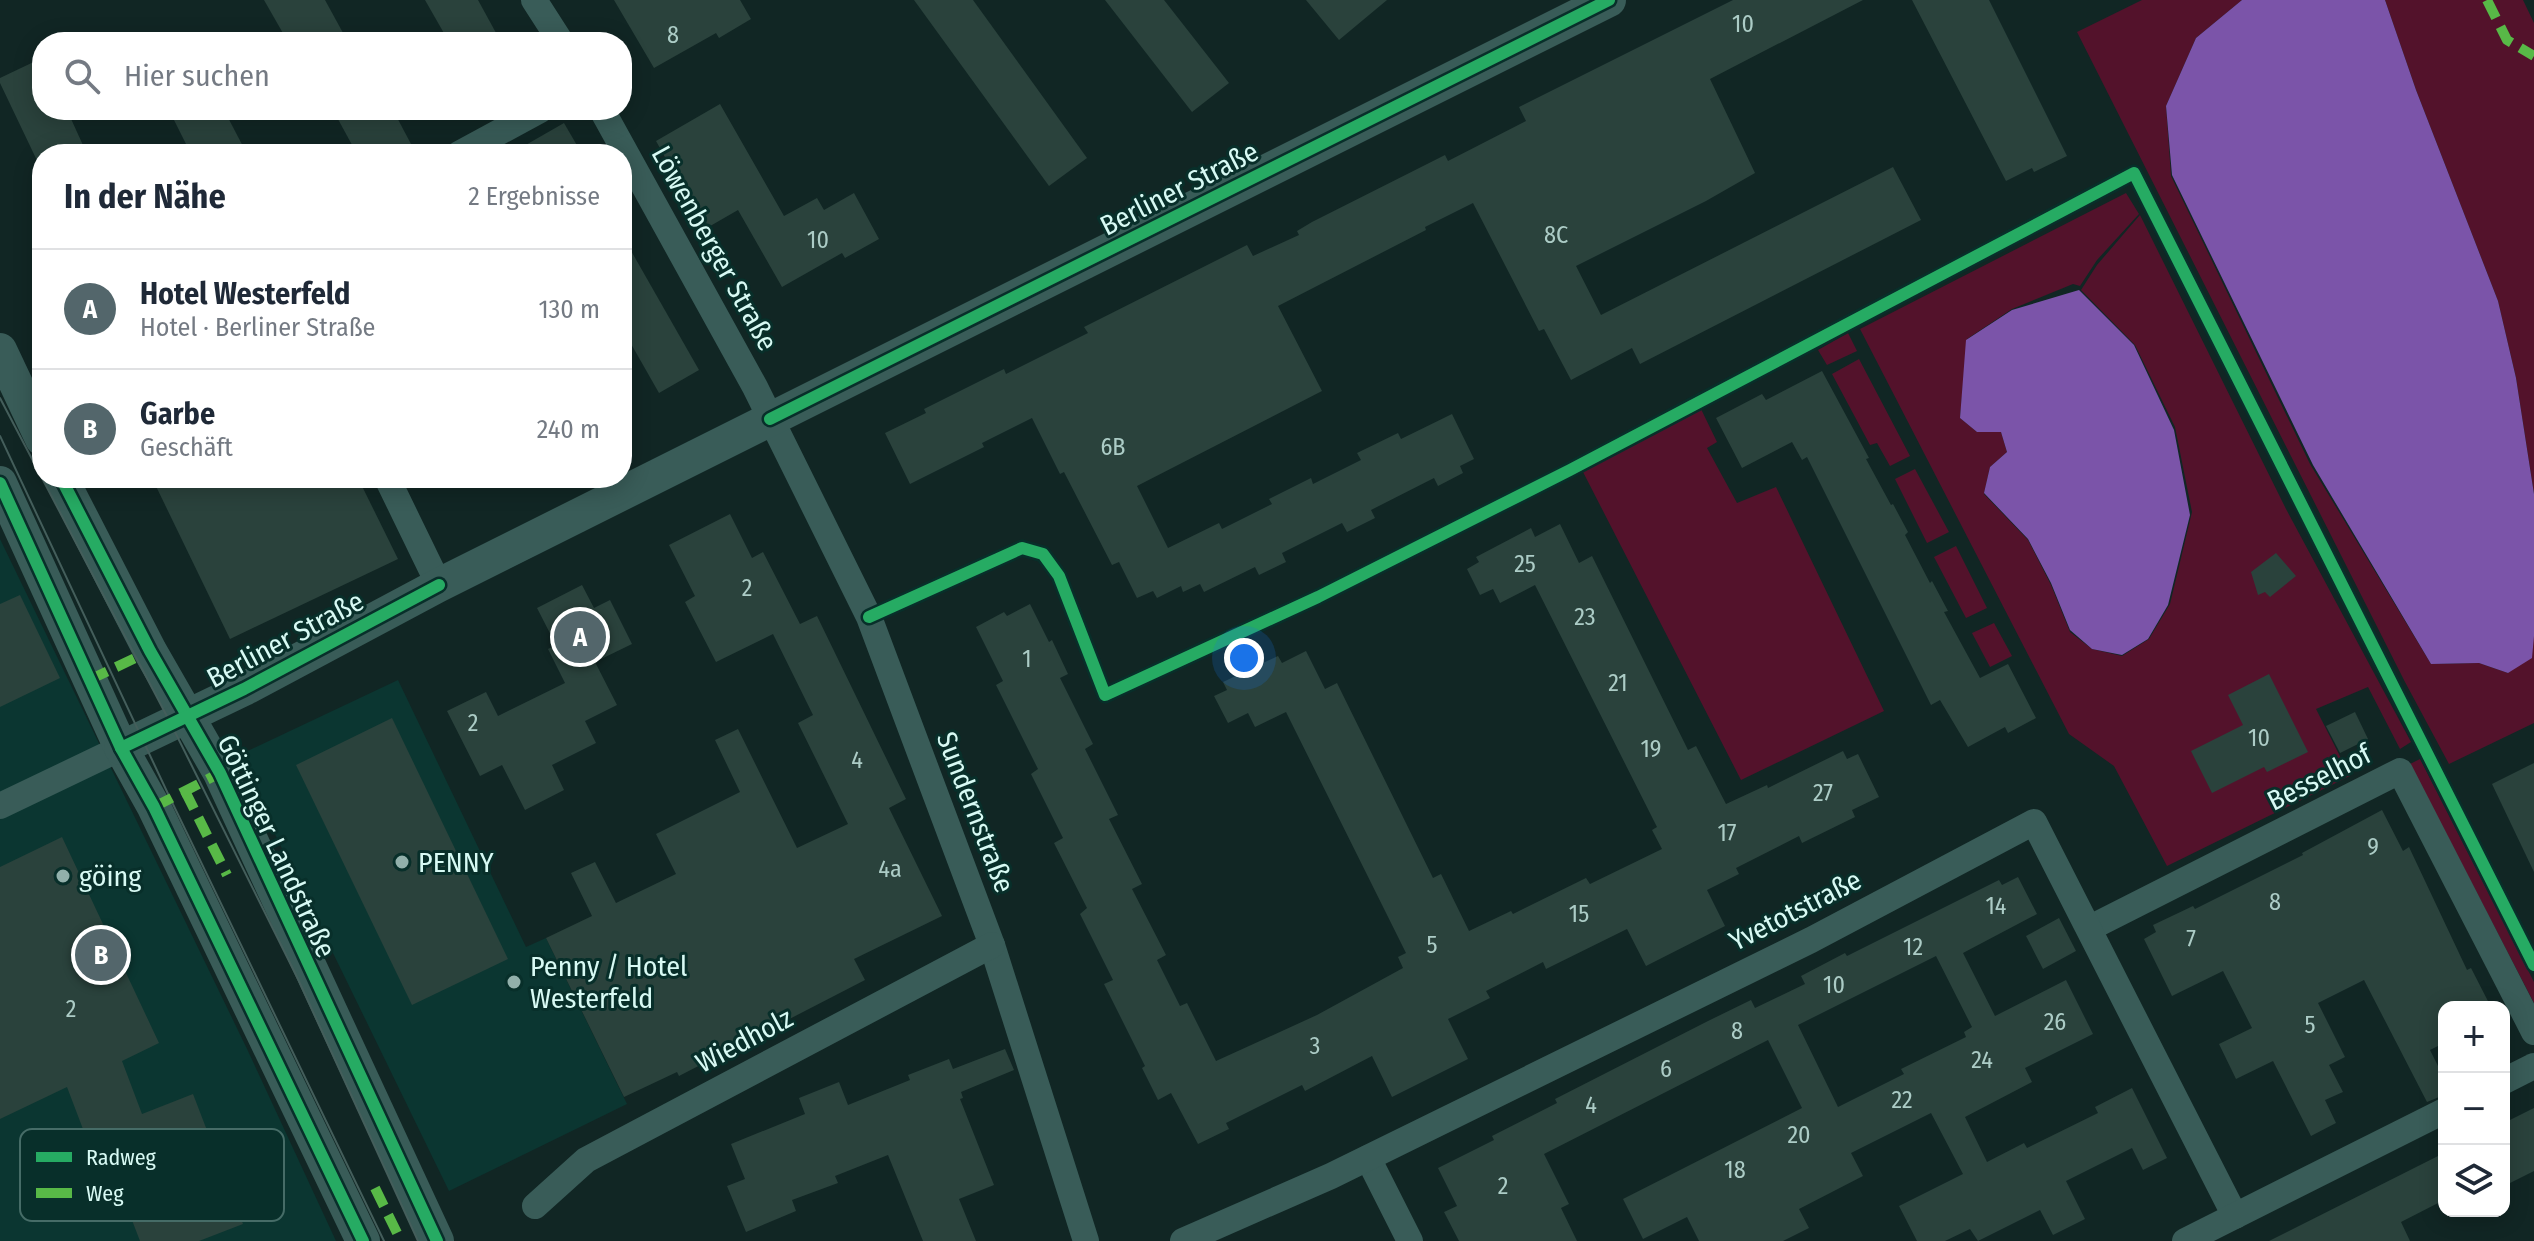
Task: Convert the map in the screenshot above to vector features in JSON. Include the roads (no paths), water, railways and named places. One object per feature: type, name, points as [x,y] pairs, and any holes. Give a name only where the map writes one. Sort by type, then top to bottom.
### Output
[{"type":"street","points":[[534,0],[555,32]]},
{"type":"street","name":"Berliner Straße","points":[[121,748],[244,689],[439,585],[1609,0]]},
{"type":"street","points":[[477,144],[522,120]]},
{"type":"street","name":"Löwenberger Straße","points":[[608,120],[621,144]]},
{"type":"street","name":"Löwenberger Straße","points":[[632,164],[770,419]]},
{"type":"street","points":[[0,350],[32,418]]},
{"type":"street","name":"Sundernstraße","points":[[770,419],[869,617],[992,945],[1086,1241]]},
{"type":"street","points":[[0,483],[121,748],[154,807],[363,1241]]},
{"type":"street","name":"Göttinger Landstraße","points":[[66,488],[150,651],[229,792],[437,1241]]},
{"type":"street","points":[[392,488],[439,585]]},
{"type":"street","points":[[0,806],[121,748]]},
{"type":"street","name":"Besselhof","points":[[2090,928],[2400,771],[2534,1032]]},
{"type":"street","name":"Yvetotstraße","points":[[1183,1241],[1368,1158],[1811,940],[2034,822],[2235,1216]]},
{"type":"street","name":"Wiedholz","points":[[535,1206],[586,1160],[992,945]]},
{"type":"street","points":[[2510,1078],[2534,1066]]},
{"type":"street","points":[[2185,1241],[2438,1114]]},
{"type":"street","points":[[1368,1158],[1410,1241]]},
{"type":"tram line","points":[[0,398],[32,459]]},
{"type":"tram line","points":[[0,436],[170,798],[384,1241]]},
{"type":"tram line","points":[[47,488],[171,724],[298,979],[418,1241]]},
{"type":"place","name":"Hotel Westerfeld","points":[[580,637]]},
{"type":"place","name":"PENNY","points":[[402,862]]},
{"type":"place","name":"göing","points":[[63,876]]},
{"type":"place","name":"Garbe","points":[[101,955]]},
{"type":"place","name":"Penny / Hotel Westerfeld","points":[[514,982]]}]
